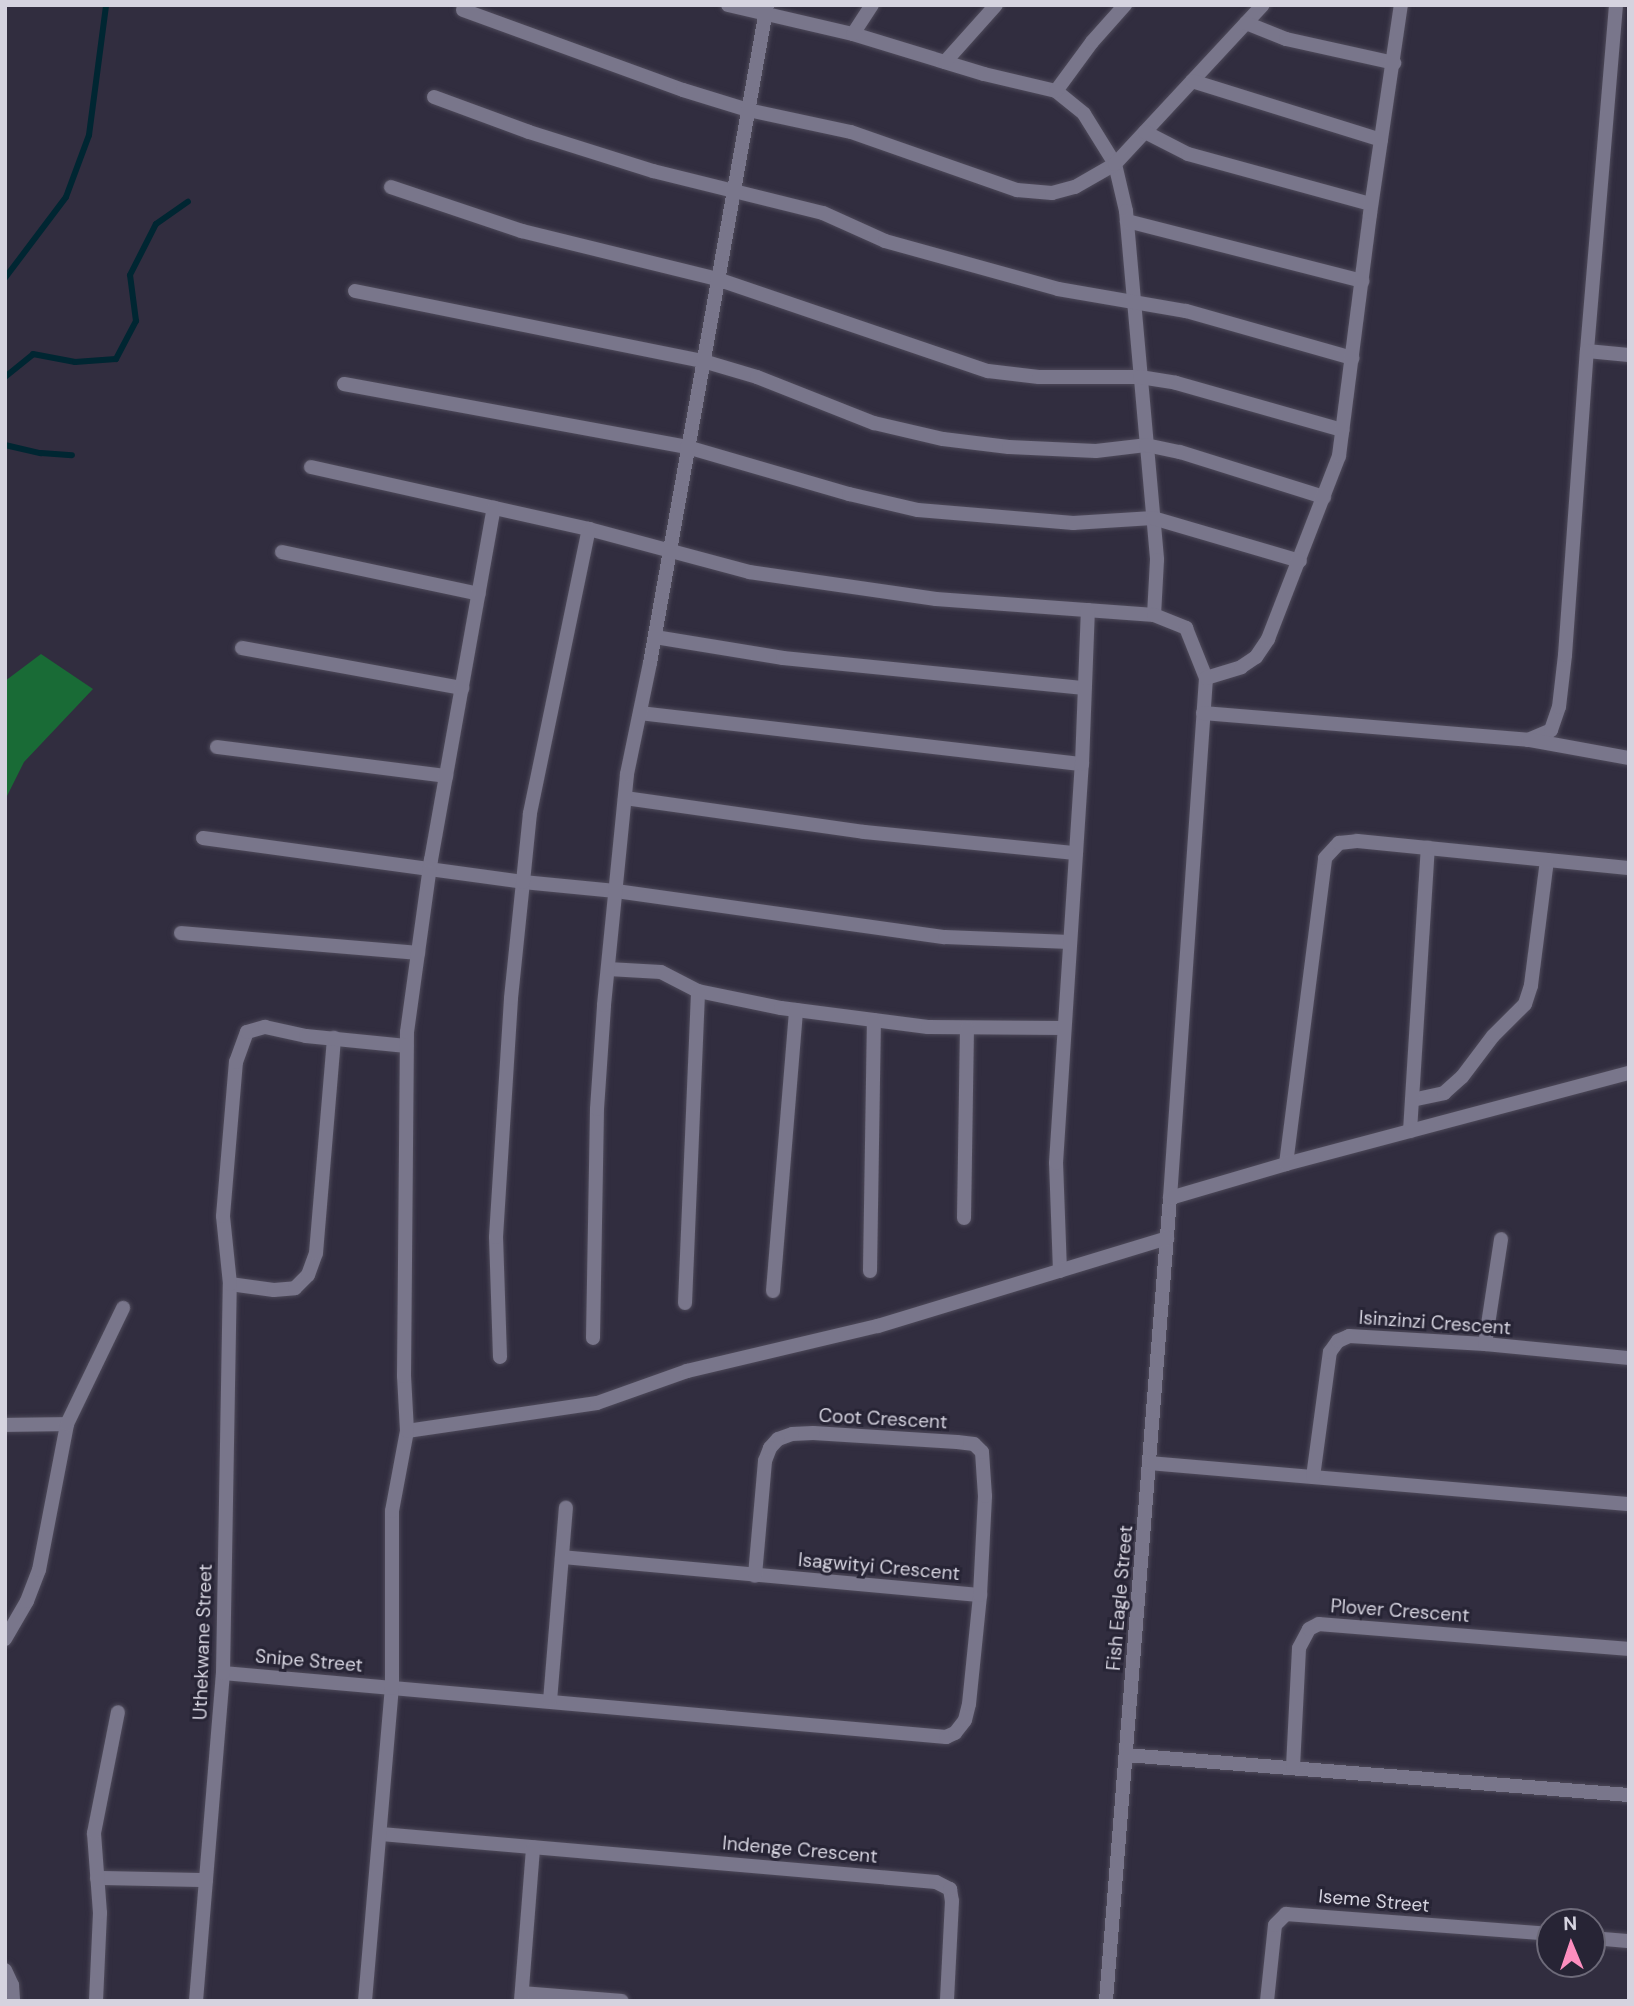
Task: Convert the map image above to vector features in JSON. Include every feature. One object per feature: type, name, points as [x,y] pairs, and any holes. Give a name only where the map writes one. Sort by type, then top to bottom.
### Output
[{"type":"street","points":[[729,5],[766,10],[1056,91],[1084,114],[1115,164],[1127,221],[1157,560],[1154,615]]},
{"type":"street","points":[[853,34],[872,5]]},
{"type":"street","points":[[945,62],[996,5]]},
{"type":"street","points":[[1056,91],[1092,42],[1125,5]]},
{"type":"street","points":[[463,10],[618,68],[748,110],[851,132],[1017,190],[1052,194],[1074,187],[1115,164],[1263,5]]},
{"type":"street","points":[[311,467],[589,529],[750,572],[936,599],[1154,615],[1186,628],[1206,678],[1241,667],[1256,657],[1268,639],[1339,456],[1371,204],[1401,5]]},
{"type":"street","points":[[1528,740],[1551,730],[1559,707],[1616,5]]},
{"type":"street","points":[[593,1338],[597,1109],[625,798],[766,10]]},
{"type":"street","points":[[1246,23],[1286,39],[1394,63]]},
{"type":"street","points":[[1192,81],[1381,140]]},
{"type":"street","points":[[433,97],[529,132],[653,171],[823,213],[885,240],[1058,289],[1186,311],[1352,358]]},
{"type":"street","points":[[1145,132],[1188,154],[1371,204]]},
{"type":"street","points":[[391,187],[522,231],[718,279],[988,371],[1039,377],[1140,377],[1176,383],[1342,430]]},
{"type":"street","points":[[1127,221],[1362,281]]},
{"type":"street","points":[[355,290],[703,361],[757,377],[874,423],[943,439],[1009,447],[1096,451],[1146,445],[1180,452],[1324,497]]},
{"type":"street","points":[[1587,351],[1629,355]]},
{"type":"street","points":[[344,384],[687,446],[849,494],[918,510],[1073,523],[1153,518],[1300,561]]},
{"type":"street","points":[[365,2001],[392,1688],[392,1511],[407,1430],[404,1376],[407,1045],[429,870],[494,508]]},
{"type":"street","points":[[500,1356],[496,1237],[511,999],[530,814],[589,529]]},
{"type":"street","points":[[282,552],[479,594]]},
{"type":"street","points":[[1060,1271],[1056,1163],[1082,764],[1088,610]]},
{"type":"street","points":[[654,637],[783,658],[1085,688]]},
{"type":"street","points":[[242,648],[462,688]]},
{"type":"street","name":"Fish Eagle Street","points":[[1107,2001],[1170,1198],[1206,678]]},
{"type":"street","points":[[639,713],[1082,764]]},
{"type":"street","points":[[1203,713],[1528,740],[1629,758]]},
{"type":"street","points":[[217,747],[446,776]]},
{"type":"street","points":[[625,798],[864,832],[1076,853]]},
{"type":"street","points":[[203,838],[945,937],[1070,942]]},
{"type":"street","points":[[1286,1164],[1325,858],[1339,843],[1357,841],[1629,868]]},
{"type":"street","points":[[1410,1131],[1428,848]]},
{"type":"street","points":[[1412,1100],[1444,1093],[1462,1077],[1493,1035],[1525,1004],[1531,985],[1546,860]]},
{"type":"street","points":[[181,933],[418,953]]},
{"type":"street","points":[[608,969],[661,972],[698,991],[796,1010],[928,1027],[1065,1028]]},
{"type":"street","points":[[685,1303],[698,991]]},
{"type":"street","points":[[773,1291],[796,1010]]},
{"type":"street","points":[[870,1271],[874,1020]]},
{"type":"street","name":"Uthekwane Street","points":[[196,2001],[223,1673],[230,1284],[223,1216],[236,1062],[247,1032],[265,1027],[334,1038]]},
{"type":"street","points":[[964,1218],[967,1028]]},
{"type":"street","points":[[230,1284],[274,1290],[295,1288],[308,1275],[316,1253],[334,1038],[407,1045]]},
{"type":"street","points":[[1170,1198],[1286,1164],[1629,1073]]},
{"type":"street","points":[[407,1430],[597,1403],[687,1371],[878,1326],[1167,1238]]},
{"type":"street","points":[[1485,1344],[1501,1239]]},
{"type":"street","points":[[5,1639],[27,1601],[38,1570],[67,1424],[123,1308]]},
{"type":"street","name":"Isinzinzi Crescent","points":[[1312,1477],[1330,1352],[1338,1341],[1349,1336],[1485,1344],[1629,1357]]},
{"type":"street","points":[[5,1425],[67,1424]]},
{"type":"street","name":"Coot Crescent","points":[[755,1576],[765,1461],[770,1448],[778,1439],[792,1434],[813,1433],[957,1442],[974,1444],[982,1452],[985,1496],[980,1595]]},
{"type":"street","points":[[1150,1463],[1629,1504]]},
{"type":"street","points":[[550,1702],[566,1508]]},
{"type":"street","name":"Isagwityi Crescent","points":[[392,1688],[946,1737],[955,1733],[965,1720],[980,1595],[562,1557]]},
{"type":"street","name":"Plover Crescent","points":[[1293,1767],[1299,1648],[1309,1629],[1319,1624],[1629,1649]]},
{"type":"street","name":"Snipe Street","points":[[223,1673],[392,1688]]},
{"type":"street","points":[[96,2001],[100,1913],[94,1833],[118,1712]]},
{"type":"street","points":[[1126,1755],[1629,1795]]},
{"type":"street","name":"Indenge Crescent","points":[[381,1834],[936,1882],[950,1889],[952,1901],[947,2001]]},
{"type":"street","points":[[533,1847],[521,1997],[622,2001]]},
{"type":"street","points":[[97,1878],[206,1880]]},
{"type":"street","name":"Iseme Street","points":[[1267,2001],[1275,1925],[1286,1914],[1536,1933]]},
{"type":"street","points":[[1606,1939],[1629,1941]]},
{"type":"street","points":[[5,1970],[12,1985],[13,2001]]},
{"type":"green space","points":[[41,654],[93,689],[24,762],[5,800],[5,681]]},
{"type":"waterway","points":[[5,278],[66,197],[89,135],[106,5]]},
{"type":"waterway","points":[[5,377],[33,354],[75,362],[116,359],[136,321],[130,275],[156,224],[188,202]]},
{"type":"waterway","points":[[5,445],[41,453],[72,455]]}]
